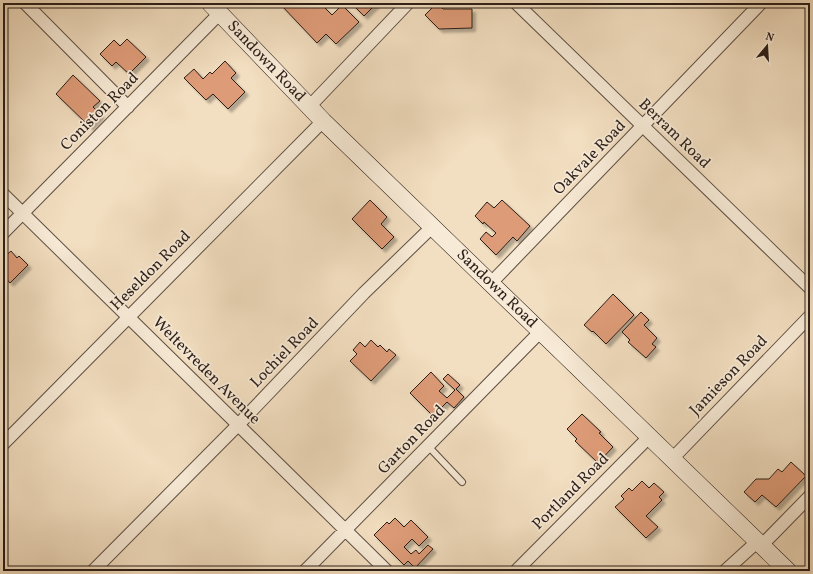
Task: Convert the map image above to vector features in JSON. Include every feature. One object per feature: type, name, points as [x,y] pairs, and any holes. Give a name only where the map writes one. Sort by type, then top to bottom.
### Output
[{"type":"street","points":[[24,3],[128,107]]},
{"type":"street","points":[[310,106],[408,3]]},
{"type":"street","name":"Berram Road","points":[[516,3],[810,288]]},
{"type":"street","name":"Oakvale Road","points":[[491,283],[761,3]]},
{"type":"street","name":"Coniston Road","points":[[3,233],[128,107],[215,8]]},
{"type":"street","name":"Sandown Road","points":[[215,8],[323,120],[788,571]]},
{"type":"street","name":"Heseldon Road","points":[[3,444],[323,120]]},
{"type":"street","name":"Weltevreden Avenue","points":[[3,194],[387,571]]},
{"type":"street","name":"Lochiel Road","points":[[93,571],[364,294],[433,226]]},
{"type":"street","name":"Jamieson Road","points":[[672,459],[810,316]]},
{"type":"street","name":"Garton Road","points":[[305,571],[541,331]]},
{"type":"street","name":"Portland Road","points":[[516,571],[649,437]]},
{"type":"street","points":[[725,571],[760,543],[810,496]]},
{"type":"lane","points":[[428,446],[462,482]]},
{"type":"building","points":[[283,3],[320,3],[332,15],[342,5],[359,22],[336,44],[326,34],[317,43],[281,5]]},
{"type":"building","points":[[351,3],[377,3],[364,16]]},
{"type":"building","points":[[437,3],[443,9],[472,9],[472,28],[439,29],[425,15]]},
{"type":"building","points":[[127,39],[146,57],[129,74],[116,62],[112,66],[100,54],[114,40],[120,46]]},
{"type":"building","points":[[225,61],[236,73],[231,78],[245,92],[228,109],[213,94],[206,100],[184,78],[194,69],[203,79],[210,72],[212,74]]},
{"type":"building","points":[[73,75],[100,101],[93,107],[101,115],[90,127],[56,94]]},
{"type":"building","points":[[370,200],[387,217],[381,224],[394,237],[382,249],[352,219]]},
{"type":"building","points":[[502,200],[530,226],[517,241],[513,237],[496,255],[480,239],[486,232],[492,237],[496,233],[475,216],[487,202],[494,208]]},
{"type":"building","points":[[11,251],[17,258],[19,256],[28,265],[10,283],[3,275],[3,258]]},
{"type":"building","points":[[613,294],[634,315],[606,344],[593,331],[592,332],[584,325]]},
{"type":"building","points":[[641,312],[649,320],[644,325],[657,338],[652,344],[656,347],[646,358],[628,342],[630,340],[622,332]]},
{"type":"building","points":[[371,340],[378,347],[380,345],[387,352],[389,349],[396,355],[371,381],[350,361],[357,354],[353,350],[360,342],[365,347]]},
{"type":"building","points":[[431,372],[444,386],[439,391],[447,398],[455,390],[443,379],[448,374],[460,385],[456,389],[464,397],[454,408],[447,402],[433,416],[410,393]]},
{"type":"building","points":[[582,414],[601,432],[599,433],[613,447],[598,463],[575,441],[577,439],[567,429]]},
{"type":"building","points":[[791,462],[806,476],[776,507],[762,495],[755,502],[744,492],[756,479],[769,479],[778,469],[782,472]]},
{"type":"building","points":[[642,481],[649,488],[654,483],[664,492],[659,497],[662,500],[646,516],[658,527],[646,538],[615,507],[624,499],[621,496],[629,488],[632,491]]},
{"type":"building","points":[[395,518],[404,527],[411,520],[428,537],[419,546],[412,539],[404,547],[411,554],[416,550],[419,554],[428,545],[433,549],[415,568],[408,561],[404,565],[374,535],[387,522],[389,524]]}]
